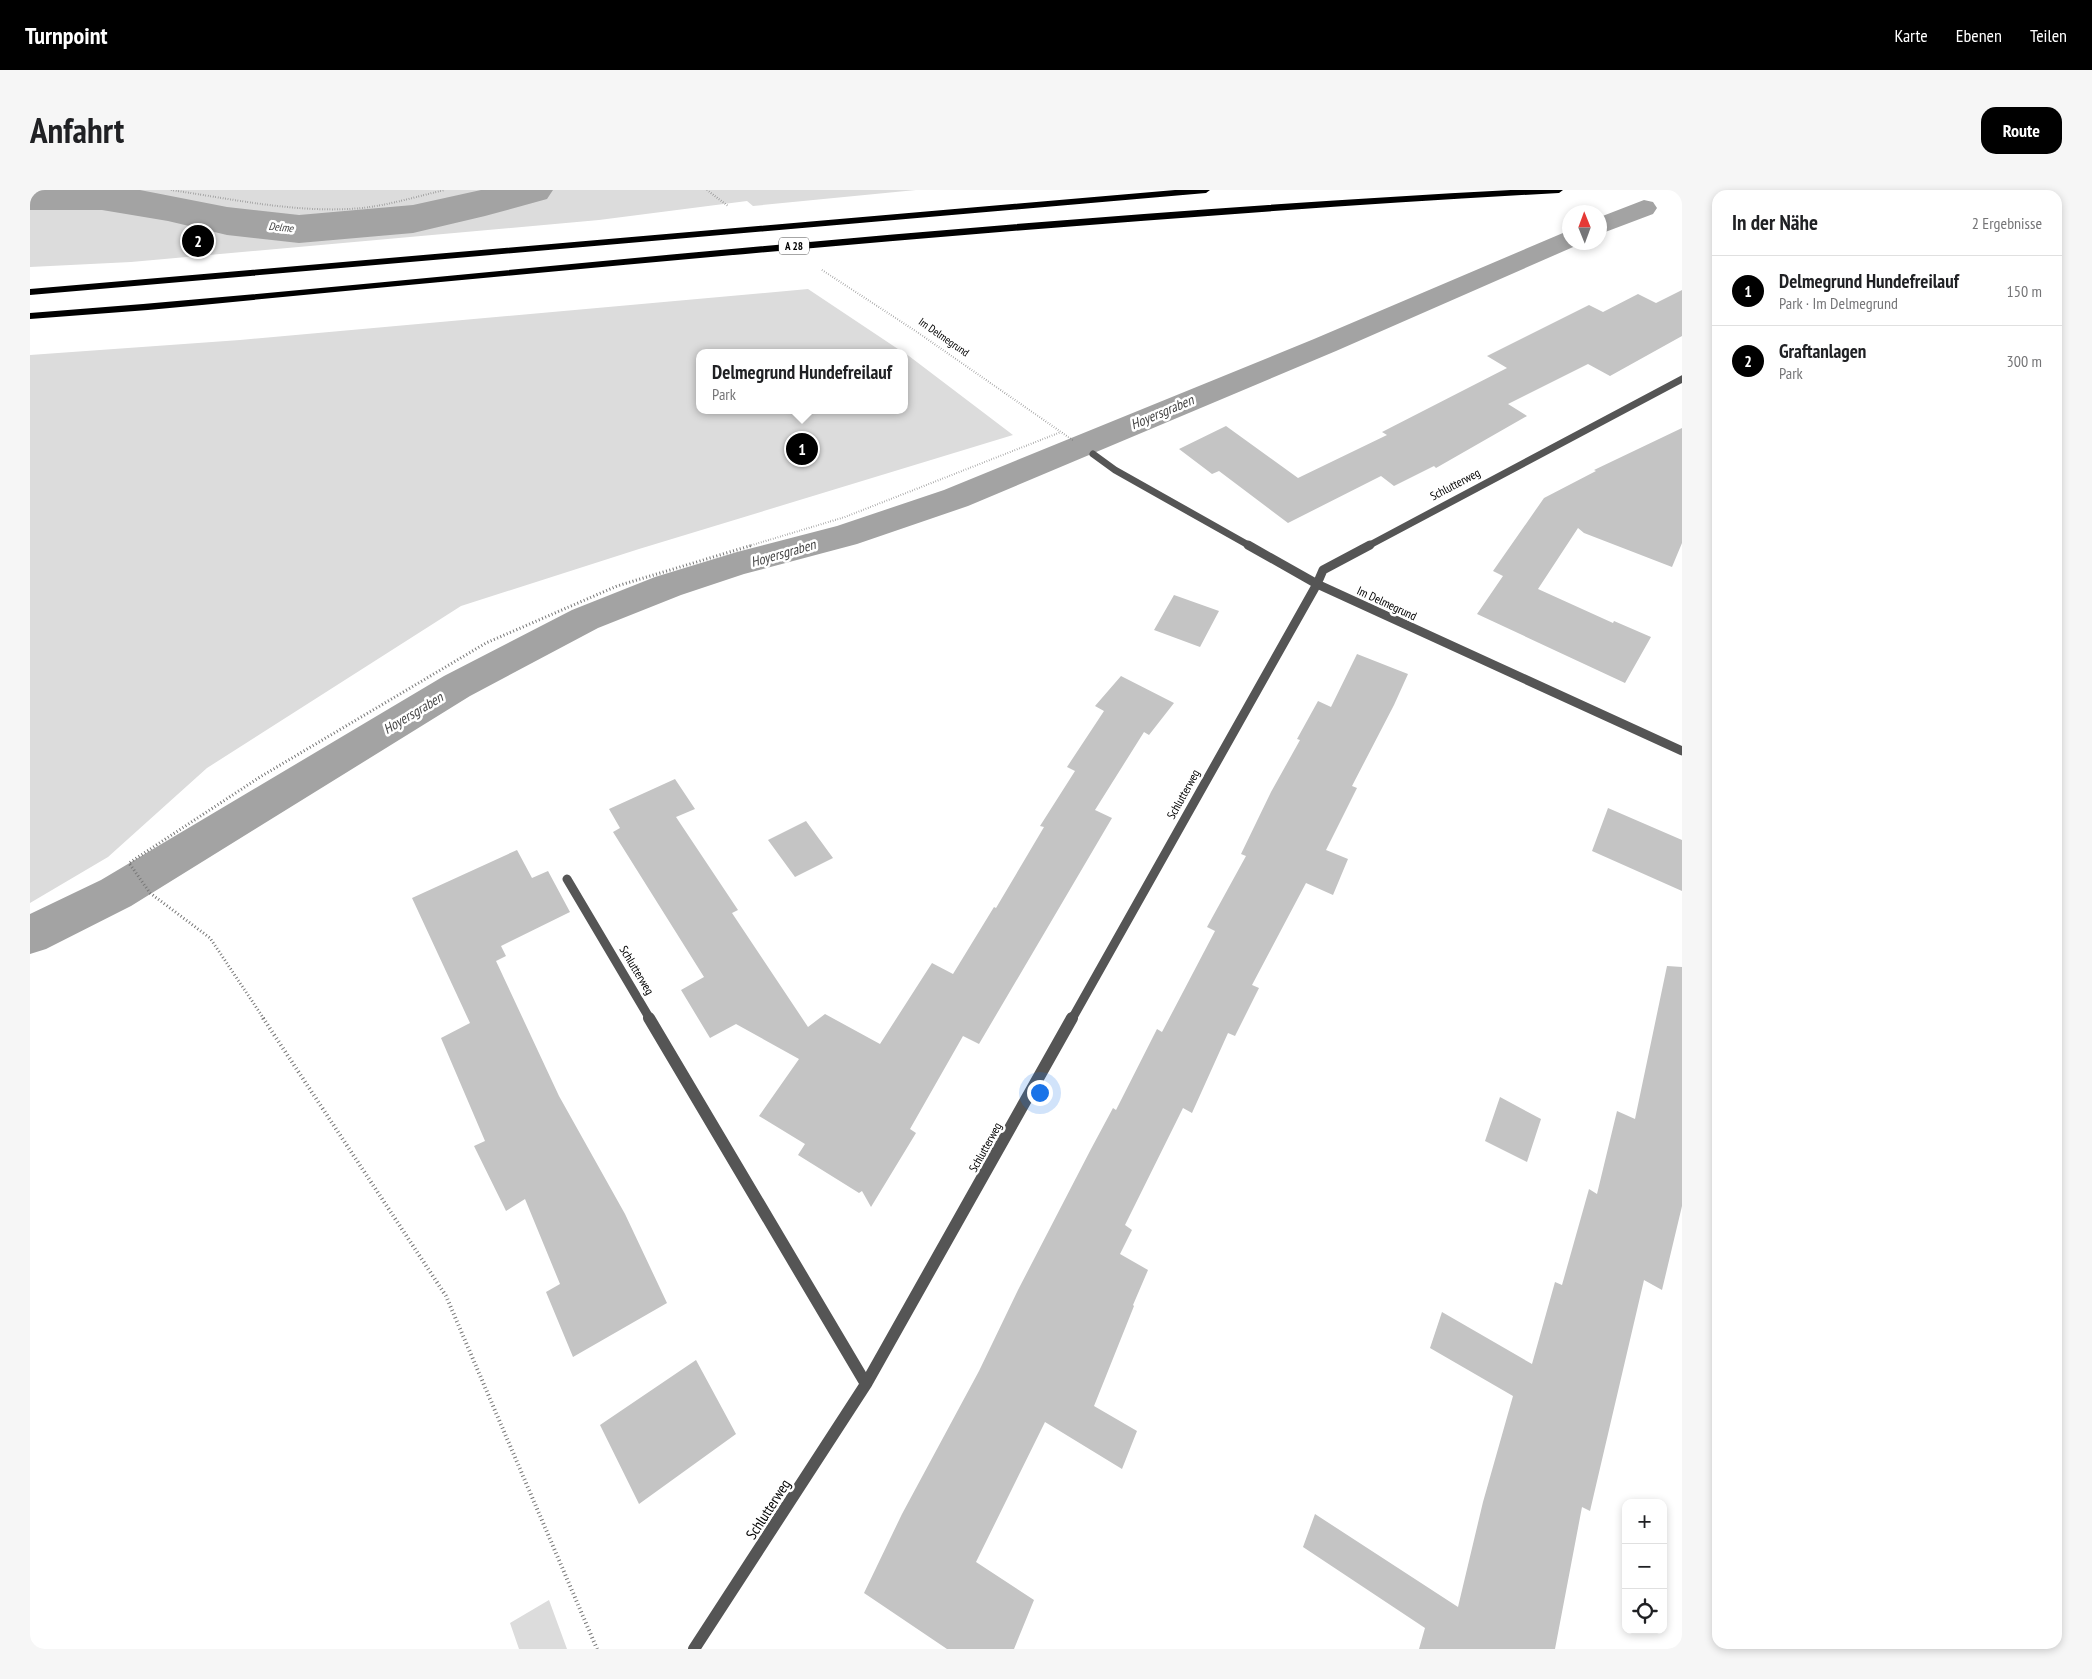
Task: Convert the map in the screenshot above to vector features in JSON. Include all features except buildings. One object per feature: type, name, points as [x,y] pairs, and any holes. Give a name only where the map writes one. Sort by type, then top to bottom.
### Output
[{"type":"highway","name":"A 28","points":[[30,292],[1206,190]]},
{"type":"highway","name":"A 28","points":[[30,316],[158,306],[1133,216],[1372,199],[1559,190]]},
{"type":"street","name":"Schlutterweg","points":[[694,1649],[866,1384],[1317,584],[1323,570],[1682,379]]},
{"type":"street","name":"Im Delmegrund","points":[[1093,454],[1115,470],[1317,584],[1682,751]]},
{"type":"street","name":"Schlutterweg","points":[[567,880],[866,1384]]},
{"type":"path","points":[[171,190],[270,205],[320,209],[362,208],[445,190]]},
{"type":"path","points":[[707,190],[733,210]]},
{"type":"path","name":"Im Delmegrund","points":[[597,1649],[446,1296],[210,938],[150,893],[129,863],[260,777],[486,643],[617,586],[845,517],[1061,432],[917,332],[821,269]]},
{"type":"shaded area","points":[[30,190],[916,190],[753,206],[747,201],[599,220],[131,262],[30,267]]},
{"type":"shaded area","points":[[808,289],[898,349],[696,349],[696,414],[908,414],[908,355],[1013,435],[639,549],[461,606],[207,768],[108,857],[30,903],[30,355],[240,340]]},
{"type":"shaded area","points":[[549,1600],[567,1649],[519,1649],[510,1623]]},
{"type":"waterway","name":"Delme","points":[[30,197],[102,197],[168,208],[227,221],[299,229],[413,219],[469,207],[531,190]]},
{"type":"waterway","name":"Hoyersgraben","points":[[1607,223],[1644,208]]},
{"type":"waterway","name":"Hoyersgraben","points":[[30,935],[116,893],[457,686],[585,619],[668,586],[737,564],[845,536],[956,498],[1325,345],[1562,241]]},
{"type":"place","name":"Graftanlagen","points":[[198,241]]},
{"type":"place","name":"Delmegrund Hundefreilauf","points":[[802,449]]}]
